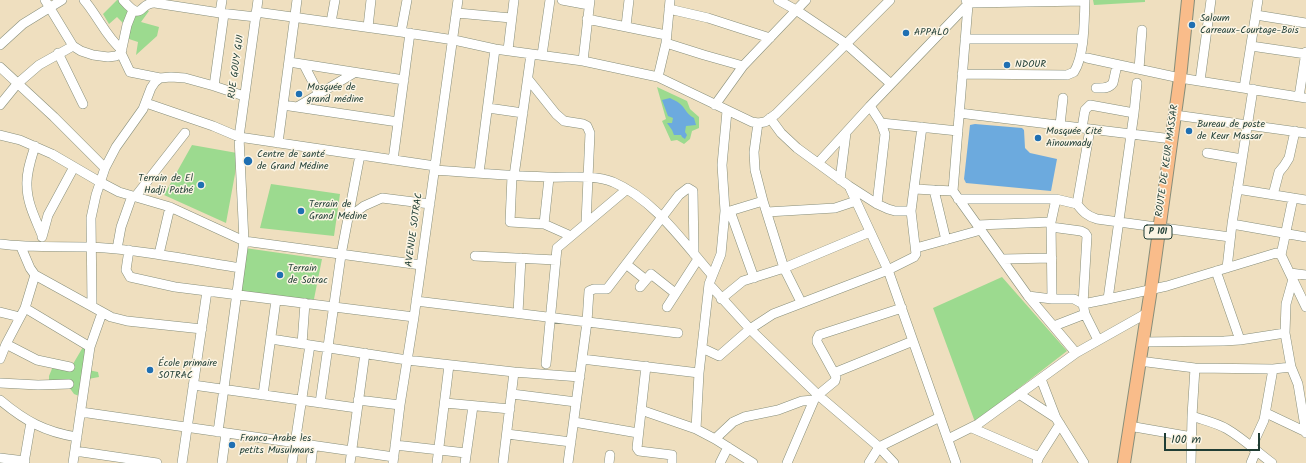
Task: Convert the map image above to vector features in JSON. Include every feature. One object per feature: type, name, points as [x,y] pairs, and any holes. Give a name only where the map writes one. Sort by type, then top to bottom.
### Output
[{"type":"main road","name":"ROUTE DE KEUR MASSAR","points":[[1124,463],[1172,139],[1188,0]]},
{"type":"street","points":[[1,42],[48,3],[62,0]]},
{"type":"street","points":[[84,0],[122,52],[130,72],[160,78],[185,78],[244,96]]},
{"type":"street","points":[[123,0],[133,10],[139,12],[152,3],[182,4],[222,14],[294,17],[454,40],[495,49],[582,61],[658,76],[727,111],[752,122],[758,123],[765,122],[770,118],[890,0]]},
{"type":"street","points":[[214,86],[222,14],[222,0]]},
{"type":"street","name":"RUE GOUY GUI","points":[[222,463],[224,390],[244,241],[238,137],[258,0]]},
{"type":"street","points":[[278,143],[297,0]]},
{"type":"street","points":[[331,22],[334,0]]},
{"type":"street","points":[[368,28],[371,0]]},
{"type":"street","points":[[393,160],[404,80],[407,0]]},
{"type":"street","name":"AVENUE SOTRAC","points":[[394,460],[400,406],[414,317],[434,168],[454,40],[458,0]]},
{"type":"street","points":[[508,50],[514,0]]},
{"type":"street","points":[[542,55],[550,0]]},
{"type":"street","points":[[562,0],[589,3],[582,61]]},
{"type":"street","points":[[626,26],[629,0]]},
{"type":"street","points":[[778,0],[796,10],[845,43],[891,84]]},
{"type":"street","points":[[715,105],[744,66],[806,0]]},
{"type":"street","points":[[1200,81],[1211,0]]},
{"type":"street","points":[[1227,268],[1230,237],[1247,125],[1251,46],[1258,0]]},
{"type":"street","points":[[818,163],[969,2],[1085,1],[1083,39],[1077,68],[1071,74],[962,74]]},
{"type":"street","points":[[969,2],[959,113],[956,195],[1028,296],[1076,353]]},
{"type":"street","points":[[48,3],[73,46],[81,51],[93,55],[108,57],[116,56],[122,52],[127,25],[133,10]]},
{"type":"street","points":[[658,76],[666,39],[669,4],[770,38]]},
{"type":"street","points":[[457,13],[512,18]]},
{"type":"street","points":[[1256,15],[1306,23]]},
{"type":"street","points":[[587,19],[626,26],[666,39],[704,55],[744,66]]},
{"type":"street","points":[[1139,69],[1142,30]]},
{"type":"street","points":[[965,39],[1083,39]]},
{"type":"street","points":[[0,105],[17,84],[39,65],[58,53],[73,46]]},
{"type":"street","points":[[1087,58],[1180,78],[1302,97],[1306,53],[1251,46]]},
{"type":"street","points":[[479,173],[495,49]]},
{"type":"street","points":[[58,53],[84,104]]},
{"type":"street","points":[[531,54],[513,176],[510,222],[544,224],[571,236]]},
{"type":"street","points":[[289,62],[404,80]]},
{"type":"street","points":[[304,65],[319,94]]},
{"type":"street","points":[[1096,88],[1112,86],[1114,83],[1117,65]]},
{"type":"street","points":[[0,67],[54,117],[105,168]]},
{"type":"street","points":[[297,107],[354,73]]},
{"type":"street","points":[[92,306],[92,208],[105,168],[116,147],[138,119],[151,88],[160,78]]},
{"type":"street","points":[[528,79],[544,97],[556,114],[564,121],[583,124],[589,130],[591,139],[586,222]]},
{"type":"street","points":[[1108,299],[1137,83]]},
{"type":"street","points":[[1060,126],[1063,98]]},
{"type":"street","points":[[146,103],[214,126],[238,137],[393,160],[434,168],[513,176],[600,178],[613,182],[640,198],[662,217],[712,275]]},
{"type":"street","points":[[283,105],[398,122]]},
{"type":"street","points":[[1134,113],[1090,105],[1085,110],[1086,128],[1078,204],[1082,212],[1091,217],[1119,222],[1230,237]]},
{"type":"street","points":[[870,106],[881,123],[885,134],[877,204]]},
{"type":"street","points":[[488,108],[523,113]]},
{"type":"street","points":[[727,111],[722,165],[728,211],[754,278]]},
{"type":"street","points":[[959,113],[1172,139]]},
{"type":"street","points":[[1175,115],[1306,133]]},
{"type":"street","points":[[770,118],[797,148],[848,186],[877,204],[895,211],[911,211]]},
{"type":"street","points":[[758,123],[754,160],[763,201],[784,268],[801,302]]},
{"type":"street","points":[[881,123],[958,131]]},
{"type":"street","points":[[702,348],[719,356],[750,329],[773,314],[801,302],[888,270],[914,257],[916,254],[916,248],[911,211],[922,127]]},
{"type":"street","points":[[1273,194],[1279,172],[1289,158],[1295,132]]},
{"type":"street","points":[[117,249],[121,227],[133,197],[185,133]]},
{"type":"street","points":[[840,180],[846,133]]},
{"type":"street","points":[[0,134],[35,146],[52,154],[119,192],[170,208],[244,241],[421,265]]},
{"type":"street","points":[[35,146],[28,167],[26,187],[30,205],[42,235]]},
{"type":"street","points":[[1207,153],[1242,159]]},
{"type":"street","points":[[320,403],[341,255],[360,155]]},
{"type":"street","points":[[42,246],[42,235],[48,215],[74,167]]},
{"type":"street","points":[[544,224],[549,178]]},
{"type":"street","points":[[848,186],[888,270],[956,463]]},
{"type":"street","points":[[568,463],[587,322],[589,291],[594,289],[607,289],[679,194],[688,188],[693,191],[696,257],[667,307]]},
{"type":"street","points":[[914,189],[934,190],[956,195],[1056,199],[1078,204]]},
{"type":"street","points":[[1237,189],[1306,200]]},
{"type":"street","points":[[546,364],[557,248],[586,222],[626,190]]},
{"type":"street","points":[[934,190],[946,240]]},
{"type":"street","points":[[348,218],[364,206],[382,198],[430,204]]},
{"type":"street","points":[[1293,198],[1282,255],[1306,307]]},
{"type":"street","points":[[1052,299],[1051,224],[1056,199]]},
{"type":"street","points":[[728,211],[763,201]]},
{"type":"street","points":[[767,212],[835,208],[856,201]]},
{"type":"street","points":[[159,254],[170,208]]},
{"type":"street","points":[[696,429],[699,373],[709,284],[721,254],[728,211]]},
{"type":"street","points":[[916,248],[946,240],[979,227],[1051,224],[1085,233],[1088,236],[1083,304],[1085,314],[1098,340]]},
{"type":"street","points":[[1232,224],[1306,237]]},
{"type":"street","points":[[721,299],[743,281],[784,268],[870,232]]},
{"type":"street","points":[[0,244],[21,247],[91,247],[129,250],[240,268]]},
{"type":"street","points":[[21,247],[30,268],[35,275],[102,313],[127,321],[202,329]]},
{"type":"street","points":[[129,250],[126,270],[130,277],[175,287],[414,317]]},
{"type":"street","points":[[1028,296],[1052,299],[1074,299],[1083,304],[1167,286],[1276,254],[1282,255]]},
{"type":"street","points":[[475,256],[556,260]]},
{"type":"street","points":[[518,313],[520,258]]},
{"type":"street","points":[[1003,259],[1052,258]]},
{"type":"street","points":[[626,264],[643,284],[651,274],[676,293]]},
{"type":"street","points":[[1216,271],[1240,340]]},
{"type":"street","points":[[0,360],[6,344],[25,308],[35,275]]},
{"type":"street","points":[[1292,276],[1306,275]]},
{"type":"street","points":[[1292,276],[1286,304],[1285,333],[1291,367],[1302,386],[1306,432]]},
{"type":"street","points":[[709,284],[721,299],[816,397],[879,447],[894,463]]},
{"type":"street","points":[[182,463],[207,291]]},
{"type":"street","points":[[263,395],[276,300]]},
{"type":"street","points":[[416,301],[678,333]]},
{"type":"street","points":[[292,463],[301,400],[306,344],[304,303]]},
{"type":"street","points":[[25,308],[90,347]]},
{"type":"street","points":[[715,439],[733,422],[744,417],[778,410],[816,397],[835,381],[836,377],[817,342],[819,335],[902,308]]},
{"type":"street","points":[[0,312],[20,317]]},
{"type":"street","points":[[73,463],[90,347],[102,313]]},
{"type":"street","points":[[948,439],[972,428],[1076,353],[1147,313]]},
{"type":"street","points":[[1054,326],[1085,314]]},
{"type":"street","points":[[1142,342],[1240,340],[1285,333]]},
{"type":"street","points":[[271,339],[407,360],[514,372],[580,377]]},
{"type":"street","points":[[834,373],[913,341]]},
{"type":"street","points":[[6,344],[37,360],[70,367]]},
{"type":"street","points":[[350,463],[365,353]]},
{"type":"street","points":[[582,359],[699,373]]},
{"type":"street","points":[[1139,361],[1195,368],[1273,369],[1291,367]]},
{"type":"street","points":[[437,463],[449,365]]},
{"type":"street","points":[[646,366],[637,450],[672,455],[672,463]]},
{"type":"street","points":[[1191,463],[1195,368]]},
{"type":"street","points":[[1251,463],[1254,448],[1266,413],[1273,369]]},
{"type":"street","points":[[503,463],[514,372]]},
{"type":"street","points":[[1041,379],[1058,421],[1084,463]]},
{"type":"street","points":[[0,383],[38,385],[69,384]]},
{"type":"street","points":[[193,385],[320,403],[400,406]]},
{"type":"street","points":[[512,394],[576,402]]},
{"type":"street","points":[[1019,394],[1058,421]]},
{"type":"street","points":[[786,463],[816,397]]},
{"type":"street","points":[[0,400],[40,428],[77,437]]},
{"type":"street","points":[[445,403],[510,409]]},
{"type":"street","points":[[465,463],[474,406]]},
{"type":"street","points":[[641,410],[696,429],[753,463]]},
{"type":"street","points":[[81,412],[352,451],[394,460]]},
{"type":"street","points":[[1266,413],[1306,432]]},
{"type":"street","points":[[1192,416],[1226,428],[1272,463]]},
{"type":"street","points":[[869,463],[879,447],[940,417]]},
{"type":"street","points":[[972,428],[1038,460],[1058,421]]},
{"type":"street","points":[[0,458],[24,462],[31,422]]},
{"type":"street","points":[[574,422],[638,433]]},
{"type":"street","points":[[1130,426],[1192,438]]},
{"type":"street","points":[[507,434],[571,442]]},
{"type":"street","points":[[395,445],[466,453]]},
{"type":"street","points":[[311,463],[313,446]]},
{"type":"street","points":[[720,463],[728,448]]},
{"type":"street","points":[[75,451],[157,463]]},
{"type":"green space","points":[[117,0],[121,0],[127,6],[145,8],[149,11],[141,22],[159,27],[157,36],[136,55],[138,42],[126,38],[124,24],[117,17],[109,24],[103,14]]},
{"type":"green space","points":[[1093,0],[1145,0],[1145,2],[1094,5]]},
{"type":"green space","points":[[657,87],[687,101],[690,109],[699,117],[699,128],[692,131],[690,139],[684,144],[677,140],[671,141],[662,121],[666,119]]},
{"type":"green space","name":"Terrain de El Hadji Pathé","points":[[192,145],[237,153],[235,174],[226,223],[164,195]]},
{"type":"green space","name":"Terrain de Grand Médine","points":[[271,184],[340,194],[334,236],[260,228]]},
{"type":"green space","name":"Terrain de Sotrac","points":[[245,248],[322,259],[313,304],[239,291]]},
{"type":"green space","points":[[1002,277],[1067,351],[975,422],[933,308]]},
{"type":"green space","points":[[83,347],[91,352],[88,370],[98,372],[99,377],[88,379],[79,396],[74,394],[69,387],[49,387],[49,376],[56,359],[73,364]]},
{"type":"water","points":[[670,98],[681,105],[694,118],[696,125],[686,126],[685,132],[687,135],[685,139],[681,135],[674,135],[667,123],[672,123],[673,118],[668,116],[662,100]]},
{"type":"water","points":[[975,124],[1022,128],[1024,130],[1025,148],[1030,153],[1057,159],[1051,191],[966,183],[964,179],[970,125]]},
{"type":"place","name":"Saloum Carreaux-Courtage-Bois","points":[[1192,25]]},
{"type":"place","name":"APPALO","points":[[906,33]]},
{"type":"place","name":"NDOUR","points":[[1007,65]]},
{"type":"place","name":"Mosquée de grand médine","points":[[299,94]]},
{"type":"place","name":"Bureau de poste de Keur Massar","points":[[1189,131]]},
{"type":"place","name":"Mosquée Cité Aïnoumady","points":[[1038,138]]},
{"type":"place","name":"Centre de santé de Grand Médine","points":[[248,161]]},
{"type":"place","name":"Terrain de El Hadji Pathé","points":[[201,185]]},
{"type":"place","name":"Terrain de Grand Médine","points":[[301,211]]},
{"type":"place","name":"Terrain de Sotrac","points":[[280,275]]},
{"type":"place","name":"École primaire SOTRAC","points":[[150,370]]},
{"type":"place","name":"Franco-Arabe les petits Musulmans","points":[[232,445]]}]
